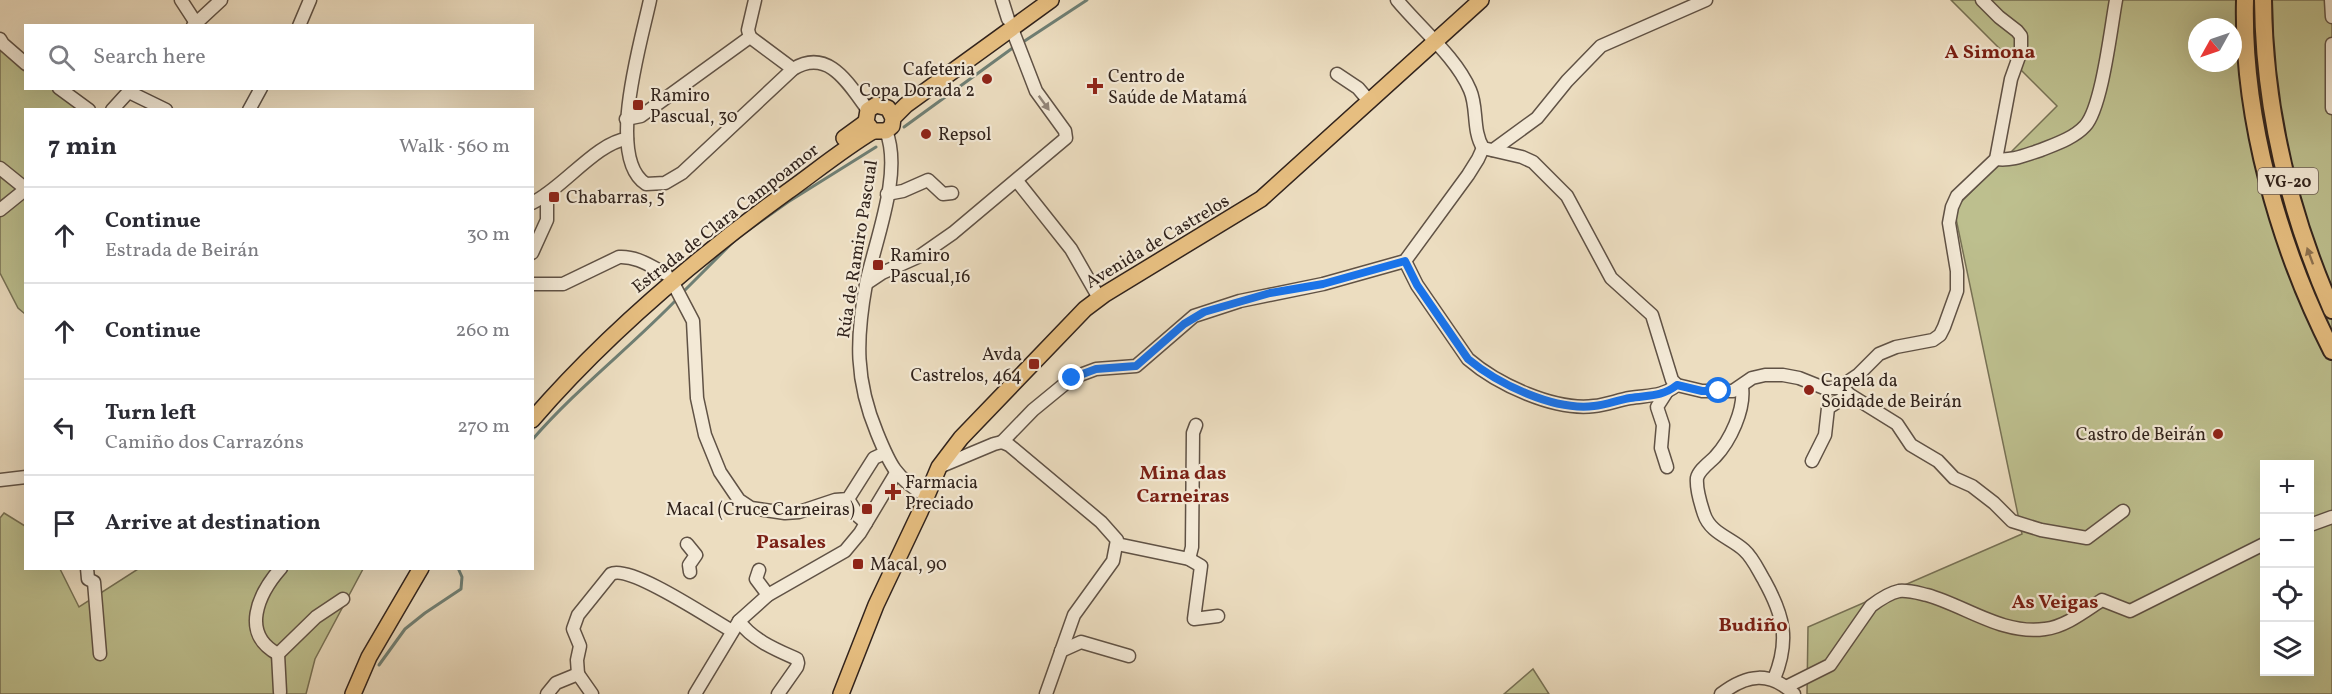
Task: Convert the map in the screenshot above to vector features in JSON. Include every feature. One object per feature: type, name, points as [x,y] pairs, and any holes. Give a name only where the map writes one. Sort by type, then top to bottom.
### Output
[{"type":"highway","name":"VG-20","points":[[2245,0],[2244,27],[2254,116],[2273,198],[2305,293],[2332,351]]},
{"type":"highway","name":"VG-20","points":[[2263,0],[2263,46],[2274,123],[2298,225],[2332,310]]},
{"type":"main road","name":"Estrada de Clara Campoamor","points":[[1014,34],[1035,0]]},
{"type":"main road","name":"Estrada de Clara Campoamor","points":[[534,418],[604,344],[674,287],[749,208],[878,120],[913,89],[1014,34],[1052,0]]},
{"type":"main road","name":"Avenida de Castrelos","points":[[841,694],[876,605],[939,467],[961,438],[1074,319],[1099,298],[1253,205],[1481,0]]},
{"type":"main road","name":"Estrada de Clara Campoamor","points":[[534,403],[573,361],[674,287]]},
{"type":"main road","points":[[344,694],[361,652],[409,570]]},
{"type":"main road","points":[[353,694],[369,657],[420,570]]},
{"type":"street","points":[[181,0],[194,24],[221,0]]},
{"type":"street","points":[[299,24],[310,0]]},
{"type":"street","points":[[650,0],[626,119],[630,158],[636,176],[646,184],[665,183],[682,173],[793,69],[750,36],[748,30],[755,0]]},
{"type":"street","points":[[867,283],[882,273],[920,256],[953,233],[1063,141],[1066,134],[1036,91],[1002,0]]},
{"type":"street","points":[[1397,0],[1457,68],[1470,89],[1479,141],[1488,149],[1533,162],[1567,196],[1611,278],[1652,315],[1672,380],[1677,385],[1710,391],[1733,391],[1752,378],[1783,375],[1799,378],[1824,388],[1843,390],[1897,424],[1911,445],[1938,461],[1954,478],[1972,486],[2012,521],[2041,530],[2087,538],[2123,512]]},
{"type":"street","points":[[939,467],[1002,442],[1033,410],[1072,378],[1096,369],[1136,366],[1194,316],[1240,301],[1323,284],[1405,261],[1488,149],[1537,118],[1567,81],[1601,46],[1706,0]]},
{"type":"street","points":[[1843,390],[1879,354],[1887,350],[1933,340],[1940,335],[1957,291],[1957,271],[1949,223],[1952,207],[1957,196],[1996,159],[2012,79],[2022,43],[2017,31],[1982,0]]},
{"type":"street","points":[[1996,159],[2020,158],[2056,144],[2086,125],[2096,106],[2116,0]]},
{"type":"street","points":[[2331,0],[2332,17]]},
{"type":"street","points":[[626,119],[641,116],[750,36]]},
{"type":"street","points":[[0,39],[24,62]]},
{"type":"street","points":[[2332,44],[2332,108]]},
{"type":"street","name":"Rúa de Ramiro Pascual","points":[[793,69],[814,60],[828,65],[842,78],[878,120],[892,161],[867,283],[859,335],[860,380],[867,408],[885,453],[896,473],[903,481],[926,496]]},
{"type":"street","points":[[1337,74],[1358,88],[1370,102]]},
{"type":"street","points":[[61,90],[86,108]]},
{"type":"street","points":[[114,108],[131,90],[162,108]]},
{"type":"street","points":[[250,108],[260,90]]},
{"type":"street","points":[[534,202],[615,141],[627,139]]},
{"type":"street","points":[[0,168],[24,187]]},
{"type":"street","points":[[887,194],[903,191],[928,180],[943,194],[952,193]]},
{"type":"street","points":[[1017,181],[1071,249],[1099,298]]},
{"type":"street","points":[[0,210],[24,191]]},
{"type":"street","points":[[534,249],[547,220],[547,194]]},
{"type":"street","points":[[534,284],[563,284],[618,256],[628,256],[639,260],[674,287],[693,321],[697,398],[705,435],[720,472],[739,500],[752,508],[784,513],[799,512],[835,500],[848,499]]},
{"type":"street","points":[[1405,261],[1417,285],[1468,359],[1479,369],[1533,397],[1565,406],[1594,406],[1617,400],[1666,393]]},
{"type":"street","points":[[1667,467],[1661,448],[1663,425],[1657,407],[1666,393],[1677,385]]},
{"type":"street","points":[[1742,387],[1742,403],[1735,424],[1717,455],[1702,471],[1697,481],[1707,522],[1750,556],[1779,610],[1784,634],[1780,665],[1774,679]]},
{"type":"street","points":[[1812,461],[1825,435],[1828,408],[1845,397],[1843,390]]},
{"type":"street","points":[[1189,559],[1192,547],[1193,433],[1196,425]]},
{"type":"street","points":[[1002,442],[1009,445],[1101,522],[1112,533],[1117,544],[1113,561],[1076,611],[1046,694]]},
{"type":"street","points":[[848,499],[874,458],[885,453]]},
{"type":"street","points":[[695,694],[736,626],[768,595],[845,551],[866,523],[896,473]]},
{"type":"street","points":[[0,480],[24,477]]},
{"type":"street","points":[[848,499],[859,517],[866,523]]},
{"type":"street","points":[[2314,524],[2332,517]]},
{"type":"street","points":[[687,544],[696,555],[689,565],[690,572]]},
{"type":"street","points":[[1117,544],[1189,559],[1201,566],[1194,619],[1218,616]]},
{"type":"street","points":[[1721,694],[1743,680],[1763,677],[1774,679],[1790,690],[1830,665],[1871,606],[1878,600],[1900,591],[1916,592],[1933,597],[2003,626],[2025,630],[2046,629],[2055,627],[2102,600],[2130,611],[2260,546]]},
{"type":"street","points":[[87,570],[88,579],[94,582],[100,654]]},
{"type":"street","points":[[278,654],[265,646],[256,633],[255,617],[267,584],[279,570]]},
{"type":"street","points":[[759,570],[756,579],[768,595]]},
{"type":"street","points":[[592,694],[578,674],[580,646],[573,629],[578,615],[612,574],[616,571],[623,571],[744,628],[768,645],[797,659],[797,667],[778,694]]},
{"type":"street","points":[[280,692],[278,654],[316,617],[343,599]]},
{"type":"street","points":[[1061,651],[1081,642],[1129,656]]},
{"type":"street","points":[[547,694],[556,683],[578,674]]},
{"type":"green space","points":[[1951,0],[2332,0],[2332,694],[1807,694],[1808,627],[2022,534],[1954,209],[2057,106]]},
{"type":"green space","points":[[0,50],[24,67],[24,90],[57,90],[84,108],[24,108],[24,313],[18,308],[0,273]]},
{"type":"green space","points":[[4,513],[24,525],[24,570],[60,570],[79,607],[136,570],[362,570],[315,659],[306,694],[0,694],[0,518]]},
{"type":"green space","points":[[1533,669],[1549,694],[1504,694]]},
{"type":"waterway","points":[[1020,44],[1087,0]]},
{"type":"waterway","points":[[904,127],[1014,47]]},
{"type":"waterway","points":[[747,231],[788,202],[876,147]]},
{"type":"waterway","points":[[682,293],[735,240]]},
{"type":"waterway","points":[[534,438],[567,403],[678,298]]},
{"type":"waterway","points":[[379,665],[405,629],[461,589],[462,577],[459,570]]},
{"type":"place","name":"Cafeteria Copa Dorada 2","points":[[987,79]]},
{"type":"place","name":"Centro de Saúde de Matamá","points":[[1095,86]]},
{"type":"place","name":"Ramiro Pascual, 30","points":[[638,105]]},
{"type":"place","name":"Repsol","points":[[926,134]]},
{"type":"place","name":"Chabarras, 5","points":[[554,197]]},
{"type":"place","name":"Ramiro Pascual,16","points":[[878,265]]},
{"type":"place","name":"Avda Castrelos, 464","points":[[1034,364]]},
{"type":"place","name":"Capela da Soidade de Beirán","points":[[1809,390]]},
{"type":"place","name":"Castro de Beirán","points":[[2218,434]]},
{"type":"place","name":"Farmacia Preciado","points":[[893,492]]},
{"type":"place","name":"Macal (Cruce Carneiras)","points":[[867,509]]},
{"type":"place","name":"Macal, 90","points":[[858,564]]},
{"type":"district","name":"A Simona","points":[[1990,51]]},
{"type":"district","name":"Mina das Carneiras","points":[[1183,484]]},
{"type":"district","name":"Pasales","points":[[791,541]]},
{"type":"district","name":"As Veigas","points":[[2055,601]]},
{"type":"district","name":"Budiño","points":[[1753,624]]},
{"type":"route","points":[[1072,378],[1096,369],[1128,368],[1142,363],[1184,324],[1204,312],[1270,293],[1323,284],[1405,261],[1417,285],[1468,359],[1479,369],[1533,397],[1565,406],[1594,406],[1617,400],[1666,393],[1677,385],[1702,391],[1719,391]]}]
